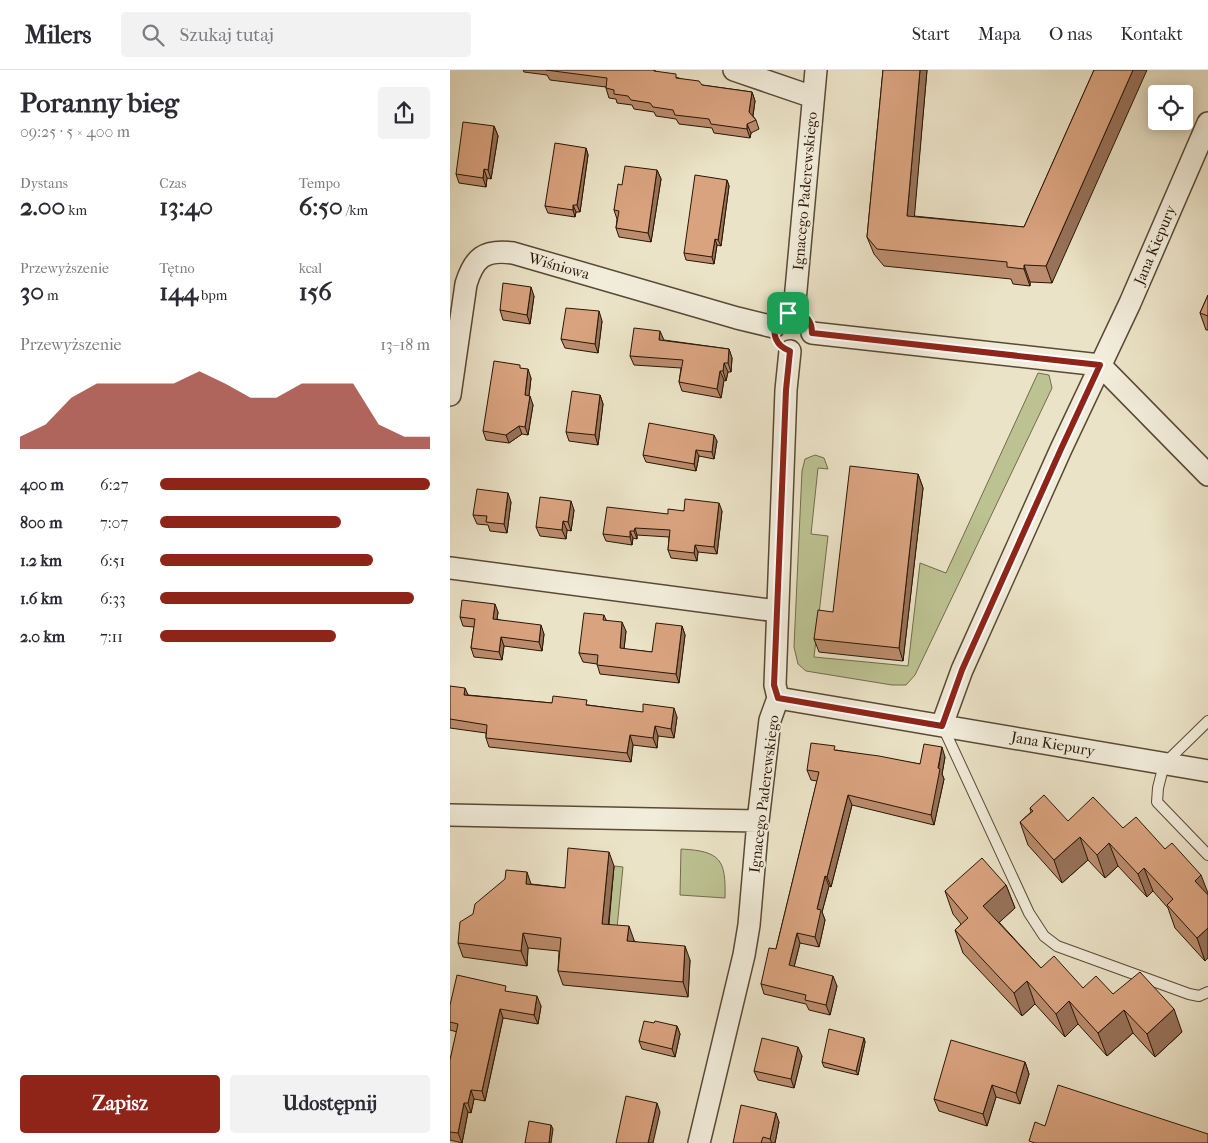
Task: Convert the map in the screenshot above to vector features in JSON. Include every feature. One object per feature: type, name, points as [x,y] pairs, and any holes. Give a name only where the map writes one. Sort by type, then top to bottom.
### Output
[{"type":"street","points":[[734,70],[813,97]]},
{"type":"street","name":"Ignacego Paderewskiego","points":[[794,312],[816,70]]},
{"type":"street","name":"Jana Kiepury","points":[[942,726],[962,670],[1061,449],[1130,303],[1208,123]]},
{"type":"street","name":"Wiśniowa","points":[[450,394],[466,284],[471,268],[478,259],[487,254],[500,251],[513,253],[774,327]]},
{"type":"street","points":[[794,312],[800,313],[810,321],[812,333],[805,347],[790,351],[784,349],[775,339],[774,327],[782,316],[794,312]]},
{"type":"street","points":[[812,333],[1100,365],[1208,476]]},
{"type":"street","name":"Ignacego Paderewskiego","points":[[699,1143],[744,955],[749,925],[758,821],[770,720],[778,698],[774,685],[786,390],[790,351]]},
{"type":"street","points":[[450,568],[778,611]]},
{"type":"street","name":"Jana Kiepury","points":[[778,698],[1208,771]]},
{"type":"street","points":[[450,815],[758,821]]},
{"type":"lane","points":[[1208,721],[1164,764],[1158,788],[1157,802],[1208,855]]},
{"type":"lane","points":[[942,726],[1029,914],[1044,936],[1057,946],[1189,994],[1199,996],[1208,992]]},
{"type":"green space","points":[[1038,373],[1049,375],[1052,388],[915,675],[906,685],[892,685],[806,671],[798,664],[794,647],[802,471],[805,459],[815,455],[824,458],[828,469],[818,468],[811,534],[828,536],[814,657],[908,666],[920,563],[946,573]]},
{"type":"green space","points":[[681,849],[705,852],[713,855],[718,860],[724,875],[725,898],[680,895]]},
{"type":"green space","points":[[614,866],[623,867],[616,938],[607,938]]},
{"type":"building","points":[[546,70],[654,70],[676,74],[676,78],[699,81],[702,85],[752,92],[749,112],[756,120],[747,124],[747,129],[711,124],[709,119],[675,115],[673,110],[653,107],[650,103],[631,100],[628,96],[614,94],[614,90],[606,88],[607,78]]},
{"type":"building","points":[[883,70],[920,70],[907,216],[1024,227],[1094,70],[1133,70],[1046,266],[1024,265],[1024,269],[1007,267],[1007,262],[877,249],[867,237]]},
{"type":"building","points":[[463,122],[494,126],[488,170],[484,169],[483,178],[456,174]]},
{"type":"building","points":[[555,143],[586,148],[577,205],[573,205],[573,210],[545,206]]},
{"type":"building","points":[[625,166],[657,170],[648,233],[616,228],[619,211],[614,210],[618,184],[622,185]]},
{"type":"building","points":[[695,175],[727,180],[718,240],[715,239],[712,257],[684,253]]},
{"type":"building","points":[[503,283],[531,287],[527,315],[500,310]]},
{"type":"building","points":[[1208,295],[1208,316],[1200,313]]},
{"type":"building","points":[[566,308],[599,311],[595,344],[561,339]]},
{"type":"building","points":[[634,328],[660,331],[659,340],[729,349],[728,363],[724,363],[723,371],[720,371],[717,389],[679,382],[683,360],[630,356]]},
{"type":"building","points":[[494,361],[520,365],[520,368],[528,369],[525,395],[530,396],[525,427],[519,426],[506,435],[483,431]]},
{"type":"building","points":[[572,391],[600,395],[595,435],[566,432]]},
{"type":"building","points":[[649,423],[714,435],[712,452],[696,450],[694,464],[643,455]]},
{"type":"building","points":[[850,466],[918,474],[899,648],[814,639],[818,610],[833,612]]},
{"type":"building","points":[[477,489],[508,493],[504,524],[486,522],[487,516],[473,515]]},
{"type":"building","points":[[540,497],[571,501],[568,522],[563,521],[562,530],[536,527]]},
{"type":"building","points":[[685,499],[719,503],[714,547],[695,545],[694,553],[668,550],[670,530],[635,528],[634,531],[630,531],[630,537],[603,534],[607,507],[668,514],[668,509],[684,511]]},
{"type":"building","points":[[462,600],[495,604],[493,619],[541,625],[539,642],[501,637],[499,652],[471,648],[475,619],[460,617]]},
{"type":"building","points":[[584,613],[604,615],[603,620],[622,622],[620,648],[652,652],[656,623],[682,626],[676,674],[597,665],[598,655],[579,653]]},
{"type":"building","points":[[450,686],[465,688],[464,695],[552,703],[553,696],[587,700],[586,705],[643,712],[643,704],[674,708],[671,729],[655,726],[653,738],[630,735],[627,753],[486,738],[487,725],[450,719]]},
{"type":"building","points":[[811,743],[835,746],[834,750],[920,764],[924,744],[942,747],[938,768],[940,769],[931,815],[848,795],[817,909],[821,910],[815,937],[797,933],[789,965],[833,976],[826,1005],[805,1000],[806,995],[761,984],[769,948],[776,949],[819,772],[807,770]]},
{"type":"building","points":[[1044,795],[1068,821],[1093,797],[1123,828],[1136,817],[1165,849],[1172,843],[1201,875],[1195,881],[1208,895],[1208,928],[1197,938],[1167,905],[1173,899],[1144,868],[1138,874],[1109,843],[1097,855],[1080,837],[1054,860],[1020,822],[1033,811],[1030,808]]},
{"type":"building","points":[[568,848],[609,852],[602,924],[629,926],[627,941],[685,946],[683,982],[558,971],[561,938],[523,933],[521,951],[458,943],[460,922],[473,914],[475,904],[505,879],[506,870],[527,872],[526,884],[565,888]]},
{"type":"building","points":[[982,858],[1006,885],[983,906],[1041,968],[1054,956],[1083,988],[1096,976],[1113,994],[1140,972],[1174,1009],[1147,1034],[1124,1010],[1098,1033],[1069,1001],[1056,1014],[1027,981],[1014,993],[955,930],[968,918],[945,891]]},
{"type":"building","points":[[457,975],[506,986],[505,991],[537,996],[534,1015],[500,1009],[482,1091],[471,1090],[468,1103],[464,1103],[458,1133],[450,1132],[450,1060],[458,1024],[450,1022],[450,1005]]},
{"type":"building","points":[[644,1021],[654,1023],[655,1021],[677,1026],[672,1049],[639,1041]]},
{"type":"building","points":[[829,1029],[864,1038],[856,1071],[822,1062]]},
{"type":"building","points":[[762,1038],[798,1047],[791,1079],[754,1071]]},
{"type":"building","points":[[951,1040],[1025,1062],[1016,1093],[992,1085],[983,1114],[934,1099]]},
{"type":"building","points":[[1058,1085],[1208,1134],[1208,1143],[1035,1143],[1029,1141],[1035,1122],[1045,1126]]},
{"type":"building","points":[[626,1096],[657,1103],[648,1143],[616,1143]]},
{"type":"building","points":[[741,1105],[776,1113],[770,1139],[763,1137],[761,1143],[733,1143]]},
{"type":"building","points":[[529,1121],[551,1125],[549,1143],[525,1143]]},
{"type":"route","points":[[788,313],[800,313],[806,317],[810,321],[812,333],[1100,365],[962,670],[942,726],[778,698],[774,685],[786,390],[790,351],[779,345],[775,339],[774,327],[782,316],[788,313]]}]
